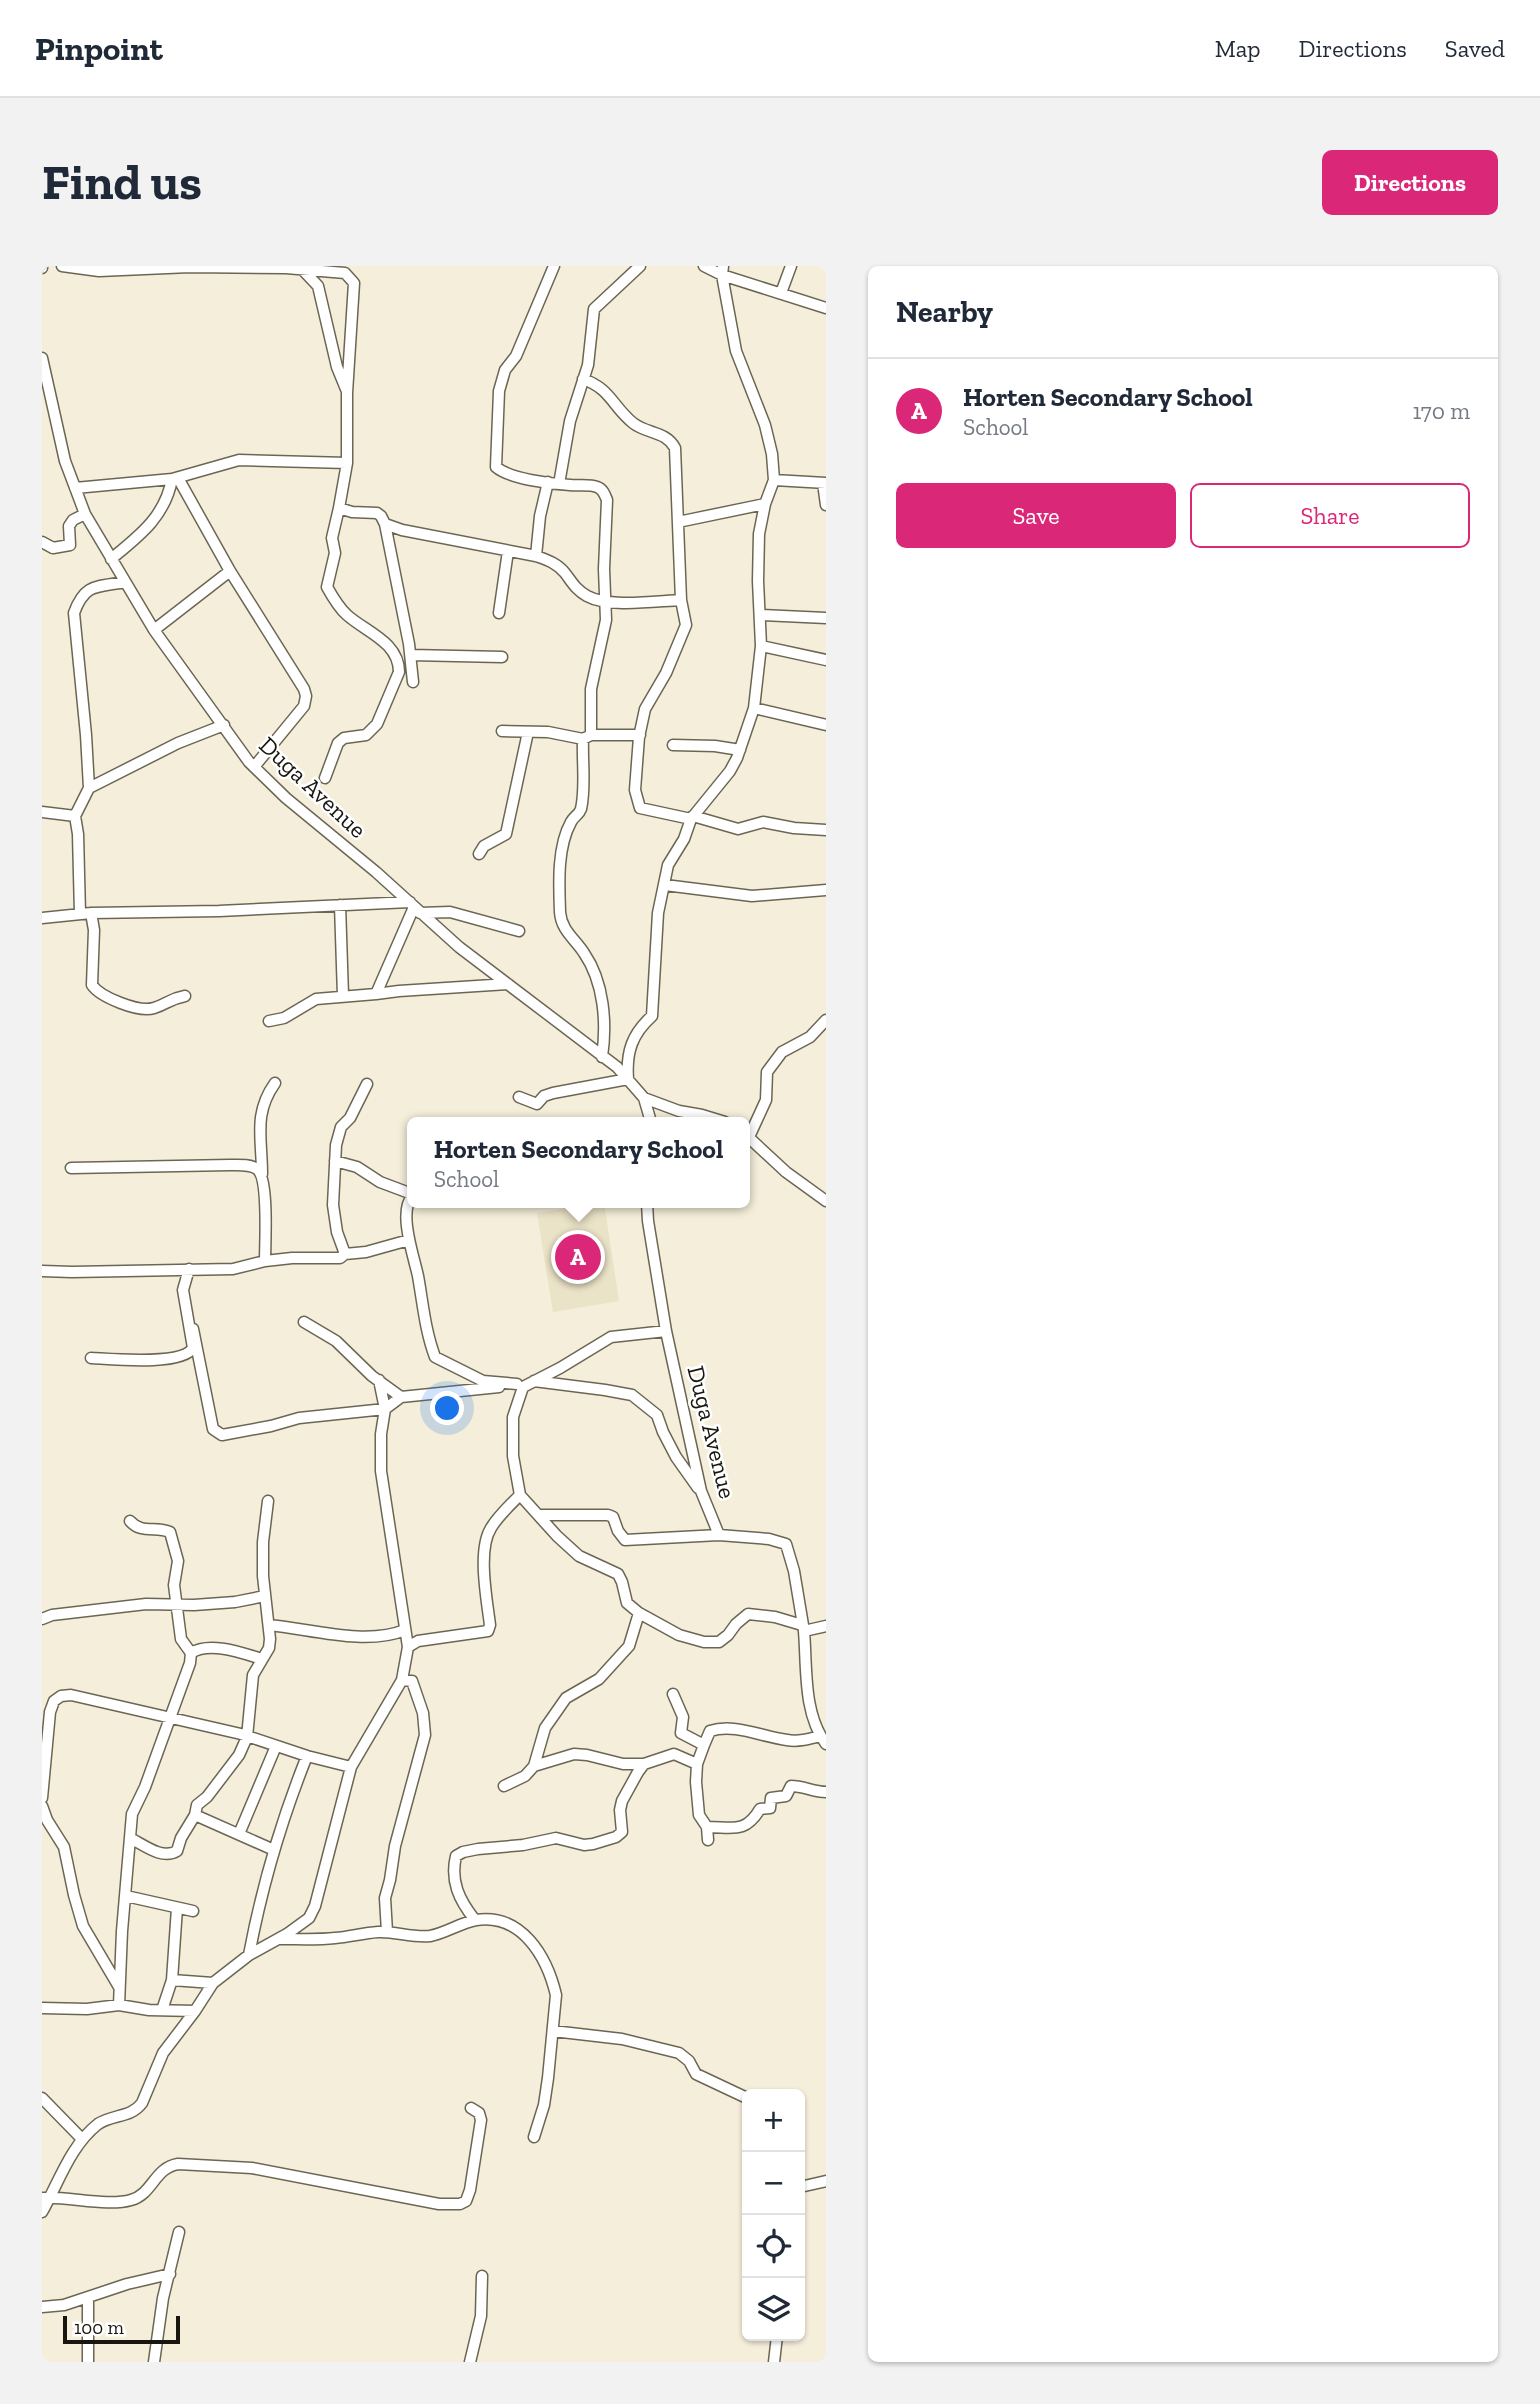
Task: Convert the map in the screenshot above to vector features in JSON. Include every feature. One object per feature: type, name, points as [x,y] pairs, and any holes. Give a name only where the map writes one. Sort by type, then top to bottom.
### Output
[{"type":"street","points":[[62,266],[99,271],[190,267],[333,268],[345,273],[354,283],[347,463],[332,538],[335,553],[327,587],[346,614],[390,648],[399,662],[399,672],[377,724],[366,734],[344,738],[338,743],[325,778]]},
{"type":"street","points":[[554,266],[516,356],[505,370],[499,391],[495,453],[496,467],[502,472],[559,484],[598,487],[607,500],[604,602],[606,621],[591,689],[580,813],[572,821],[561,856],[560,912],[562,924],[583,951],[595,973],[603,1009],[605,1038],[602,1057]]},
{"type":"street","points":[[559,484],[570,421],[588,365],[594,309],[640,266]]},
{"type":"street","points":[[704,266],[723,270],[826,308]]},
{"type":"street","points":[[781,293],[791,266]]},
{"type":"street","points":[[301,268],[318,286],[337,367],[348,393]]},
{"type":"street","points":[[519,1097],[537,1104],[544,1096],[552,1093],[628,1079],[630,1048],[639,1028],[652,1016],[658,913],[668,865],[684,839],[692,817],[730,771],[754,708],[761,646],[759,534],[765,504],[774,480],[772,454],[765,425],[736,351],[723,270]]},
{"type":"street","name":"Duga Avenue","points":[[42,358],[44,383],[65,461],[85,514],[155,630],[254,767],[286,798],[460,947],[617,1067],[644,1098],[649,1117]]},
{"type":"street","points":[[583,379],[597,385],[635,424],[651,433],[662,434],[671,440],[675,448],[681,600],[687,625],[666,673],[645,709],[635,790],[640,808],[738,829],[763,822],[826,830]]},
{"type":"street","points":[[75,488],[175,478],[239,460],[347,463]]},
{"type":"street","points":[[111,559],[153,524],[175,478]]},
{"type":"street","points":[[175,478],[306,696],[304,706],[254,767]]},
{"type":"street","points":[[774,480],[825,483],[826,505]]},
{"type":"street","points":[[536,556],[540,516],[548,482]]},
{"type":"street","points":[[677,522],[765,504]]},
{"type":"street","points":[[339,508],[352,512],[377,513],[386,524],[411,655],[413,682]]},
{"type":"street","points":[[42,542],[52,548],[70,545],[69,526],[73,520],[85,514]]},
{"type":"street","points":[[386,524],[402,530],[536,556],[563,570],[573,587],[588,597],[604,602],[681,600]]},
{"type":"street","points":[[499,613],[508,551]]},
{"type":"street","points":[[155,630],[230,571]]},
{"type":"street","points":[[125,582],[88,589],[79,598],[74,613],[89,788],[75,816],[85,913],[94,930],[92,985],[116,1001],[147,1009],[155,1008],[170,998],[185,996]]},
{"type":"street","points":[[761,615],[826,618]]},
{"type":"street","points":[[761,646],[826,660]]},
{"type":"street","points":[[411,655],[502,657]]},
{"type":"street","points":[[754,708],[826,724]]},
{"type":"street","points":[[89,788],[178,743],[223,725]]},
{"type":"street","points":[[502,731],[548,732],[587,737],[640,735]]},
{"type":"street","points":[[479,854],[484,846],[506,834],[528,732]]},
{"type":"street","points":[[673,745],[715,746],[740,750]]},
{"type":"street","points":[[42,812],[75,816]]},
{"type":"street","points":[[665,885],[752,896],[826,890]]},
{"type":"street","points":[[340,905],[343,996]]},
{"type":"street","points":[[42,918],[85,913],[219,911],[340,905],[415,907],[450,912],[519,931]]},
{"type":"street","points":[[376,994],[415,907]]},
{"type":"street","points":[[269,1021],[284,1018],[316,999],[508,984]]},
{"type":"street","points":[[750,1130],[766,1100],[767,1072],[782,1052],[810,1037],[826,1020]]},
{"type":"street","points":[[265,1261],[265,1204],[259,1130],[261,1106],[275,1083]]},
{"type":"street","points":[[345,1254],[337,1232],[333,1205],[336,1145],[341,1127],[351,1118],[367,1084]]},
{"type":"street","points":[[644,1098],[680,1111],[709,1117]]},
{"type":"street","points":[[750,1139],[786,1172],[826,1201]]},
{"type":"street","points":[[335,1161],[357,1167],[380,1182],[407,1193]]},
{"type":"street","points":[[71,1168],[230,1165],[251,1166],[262,1174]]},
{"type":"street","points":[[407,1207],[409,1240],[418,1276],[427,1336],[435,1357],[483,1381],[520,1386]]},
{"type":"street","name":"Duga Avenue","points":[[648,1208],[666,1331],[701,1491],[719,1535],[769,1539],[786,1544],[794,1571],[803,1628]]},
{"type":"street","points":[[42,1271],[233,1269],[292,1258],[340,1258],[345,1254],[366,1252],[409,1240]]},
{"type":"street","points":[[91,1358],[165,1359],[191,1352],[192,1342],[183,1290],[189,1269]]},
{"type":"street","points":[[304,1322],[336,1341],[401,1397]]},
{"type":"street","points":[[193,1329],[213,1429],[222,1435],[299,1418],[385,1409],[401,1397],[520,1386],[560,1368],[611,1337],[666,1331]]},
{"type":"street","points":[[42,2212],[46,2198],[82,2139],[114,2115],[129,2114],[142,2104],[163,2053],[213,1983],[249,1955],[281,1939],[309,1918],[315,1906],[351,1767],[402,1680],[408,1647],[381,1471],[385,1409],[379,1380]]},
{"type":"street","points":[[534,1381],[632,1395],[657,1415],[676,1457],[701,1491]]},
{"type":"street","points":[[520,1386],[513,1417],[513,1456],[520,1495],[579,1556],[618,1574],[627,1603],[639,1613],[679,1635],[704,1642],[719,1642],[748,1614],[775,1617],[803,1628],[826,1626]]},
{"type":"street","points":[[408,1647],[418,1641],[488,1631],[490,1625],[485,1549],[489,1529],[520,1495]]},
{"type":"street","points":[[130,1838],[160,1853],[175,1853],[201,1801],[239,1755],[247,1737],[253,1675],[269,1648],[263,1542],[268,1502]]},
{"type":"street","points":[[539,1515],[608,1515],[613,1517],[625,1540],[719,1535]]},
{"type":"street","points":[[119,2005],[132,1814],[145,1787],[190,1663],[191,1653],[181,1639],[174,1585],[177,1561],[170,1532],[136,1528],[130,1521]]},
{"type":"street","points":[[42,1619],[52,1615],[146,1604],[176,1606],[265,1597]]},
{"type":"street","points":[[504,1786],[525,1776],[534,1766],[545,1728],[566,1698],[579,1693],[599,1679],[629,1646],[639,1613]]},
{"type":"street","points":[[269,1625],[370,1637],[394,1635],[405,1630]]},
{"type":"street","points":[[708,1840],[708,1827],[699,1815],[696,1782],[697,1764],[710,1731],[717,1729],[754,1732],[788,1740],[823,1740],[808,1698],[803,1628]]},
{"type":"street","points":[[191,1653],[196,1650],[230,1650],[262,1659]]},
{"type":"street","points":[[387,1932],[385,1898],[395,1846],[425,1735],[423,1713],[415,1687],[412,1681],[402,1680]]},
{"type":"street","points":[[673,1694],[683,1717],[681,1733],[704,1745]]},
{"type":"street","points":[[42,1798],[50,1712],[54,1702],[61,1696],[71,1695],[170,1718],[351,1767]]},
{"type":"street","points":[[239,1835],[276,1746]]},
{"type":"street","points":[[534,1766],[574,1754],[623,1764],[644,1764],[674,1754],[697,1764]]},
{"type":"street","points":[[249,1955],[285,1812],[307,1756]]},
{"type":"street","points":[[475,1920],[455,1889],[452,1870],[456,1856],[478,1849],[523,1845],[556,1838],[584,1845],[616,1837],[622,1832],[622,1801],[644,1764]]},
{"type":"street","points":[[708,1827],[742,1827],[751,1823],[760,1809],[770,1808],[771,1798],[786,1796],[791,1786],[799,1786],[813,1792],[826,1792]]},
{"type":"street","points":[[42,1806],[47,1820],[64,1847],[83,1926],[119,1987]]},
{"type":"street","points":[[195,1815],[274,1850]]},
{"type":"street","points":[[126,1896],[193,1912]]},
{"type":"street","points":[[162,2010],[172,1980],[177,1908]]},
{"type":"street","points":[[281,1939],[333,1939],[387,1932],[403,1936],[431,1936],[475,1920],[499,1919],[530,1938],[553,1982],[556,1996],[544,2105],[534,2137]]},
{"type":"street","points":[[172,1980],[213,1983]]},
{"type":"street","points":[[42,2008],[86,2009],[119,2005],[195,2011]]},
{"type":"street","points":[[553,2031],[622,2039],[679,2053],[689,2061],[696,2074],[742,2096]]},
{"type":"street","points":[[42,2098],[82,2139]]},
{"type":"street","points":[[46,2198],[119,2202],[132,2200],[142,2195],[168,2166],[178,2164],[252,2168],[439,2204],[460,2204],[466,2201],[470,2190],[481,2120],[479,2113],[471,2108]]},
{"type":"street","points":[[805,2186],[826,2181]]},
{"type":"street","points":[[155,2362],[163,2298],[179,2232]]},
{"type":"street","points":[[42,2307],[64,2305],[127,2284],[170,2274]]},
{"type":"street","points":[[470,2362],[481,2316],[482,2276]]},
{"type":"street","points":[[88,2297],[88,2362]]},
{"type":"street","points":[[774,2362],[776,2341]]},
{"type":"shaded area","points":[[570,1208],[605,1208],[619,1301],[553,1312],[537,1213]]},
{"type":"place","name":"Horten Secondary School","points":[[578,1257]]}]
